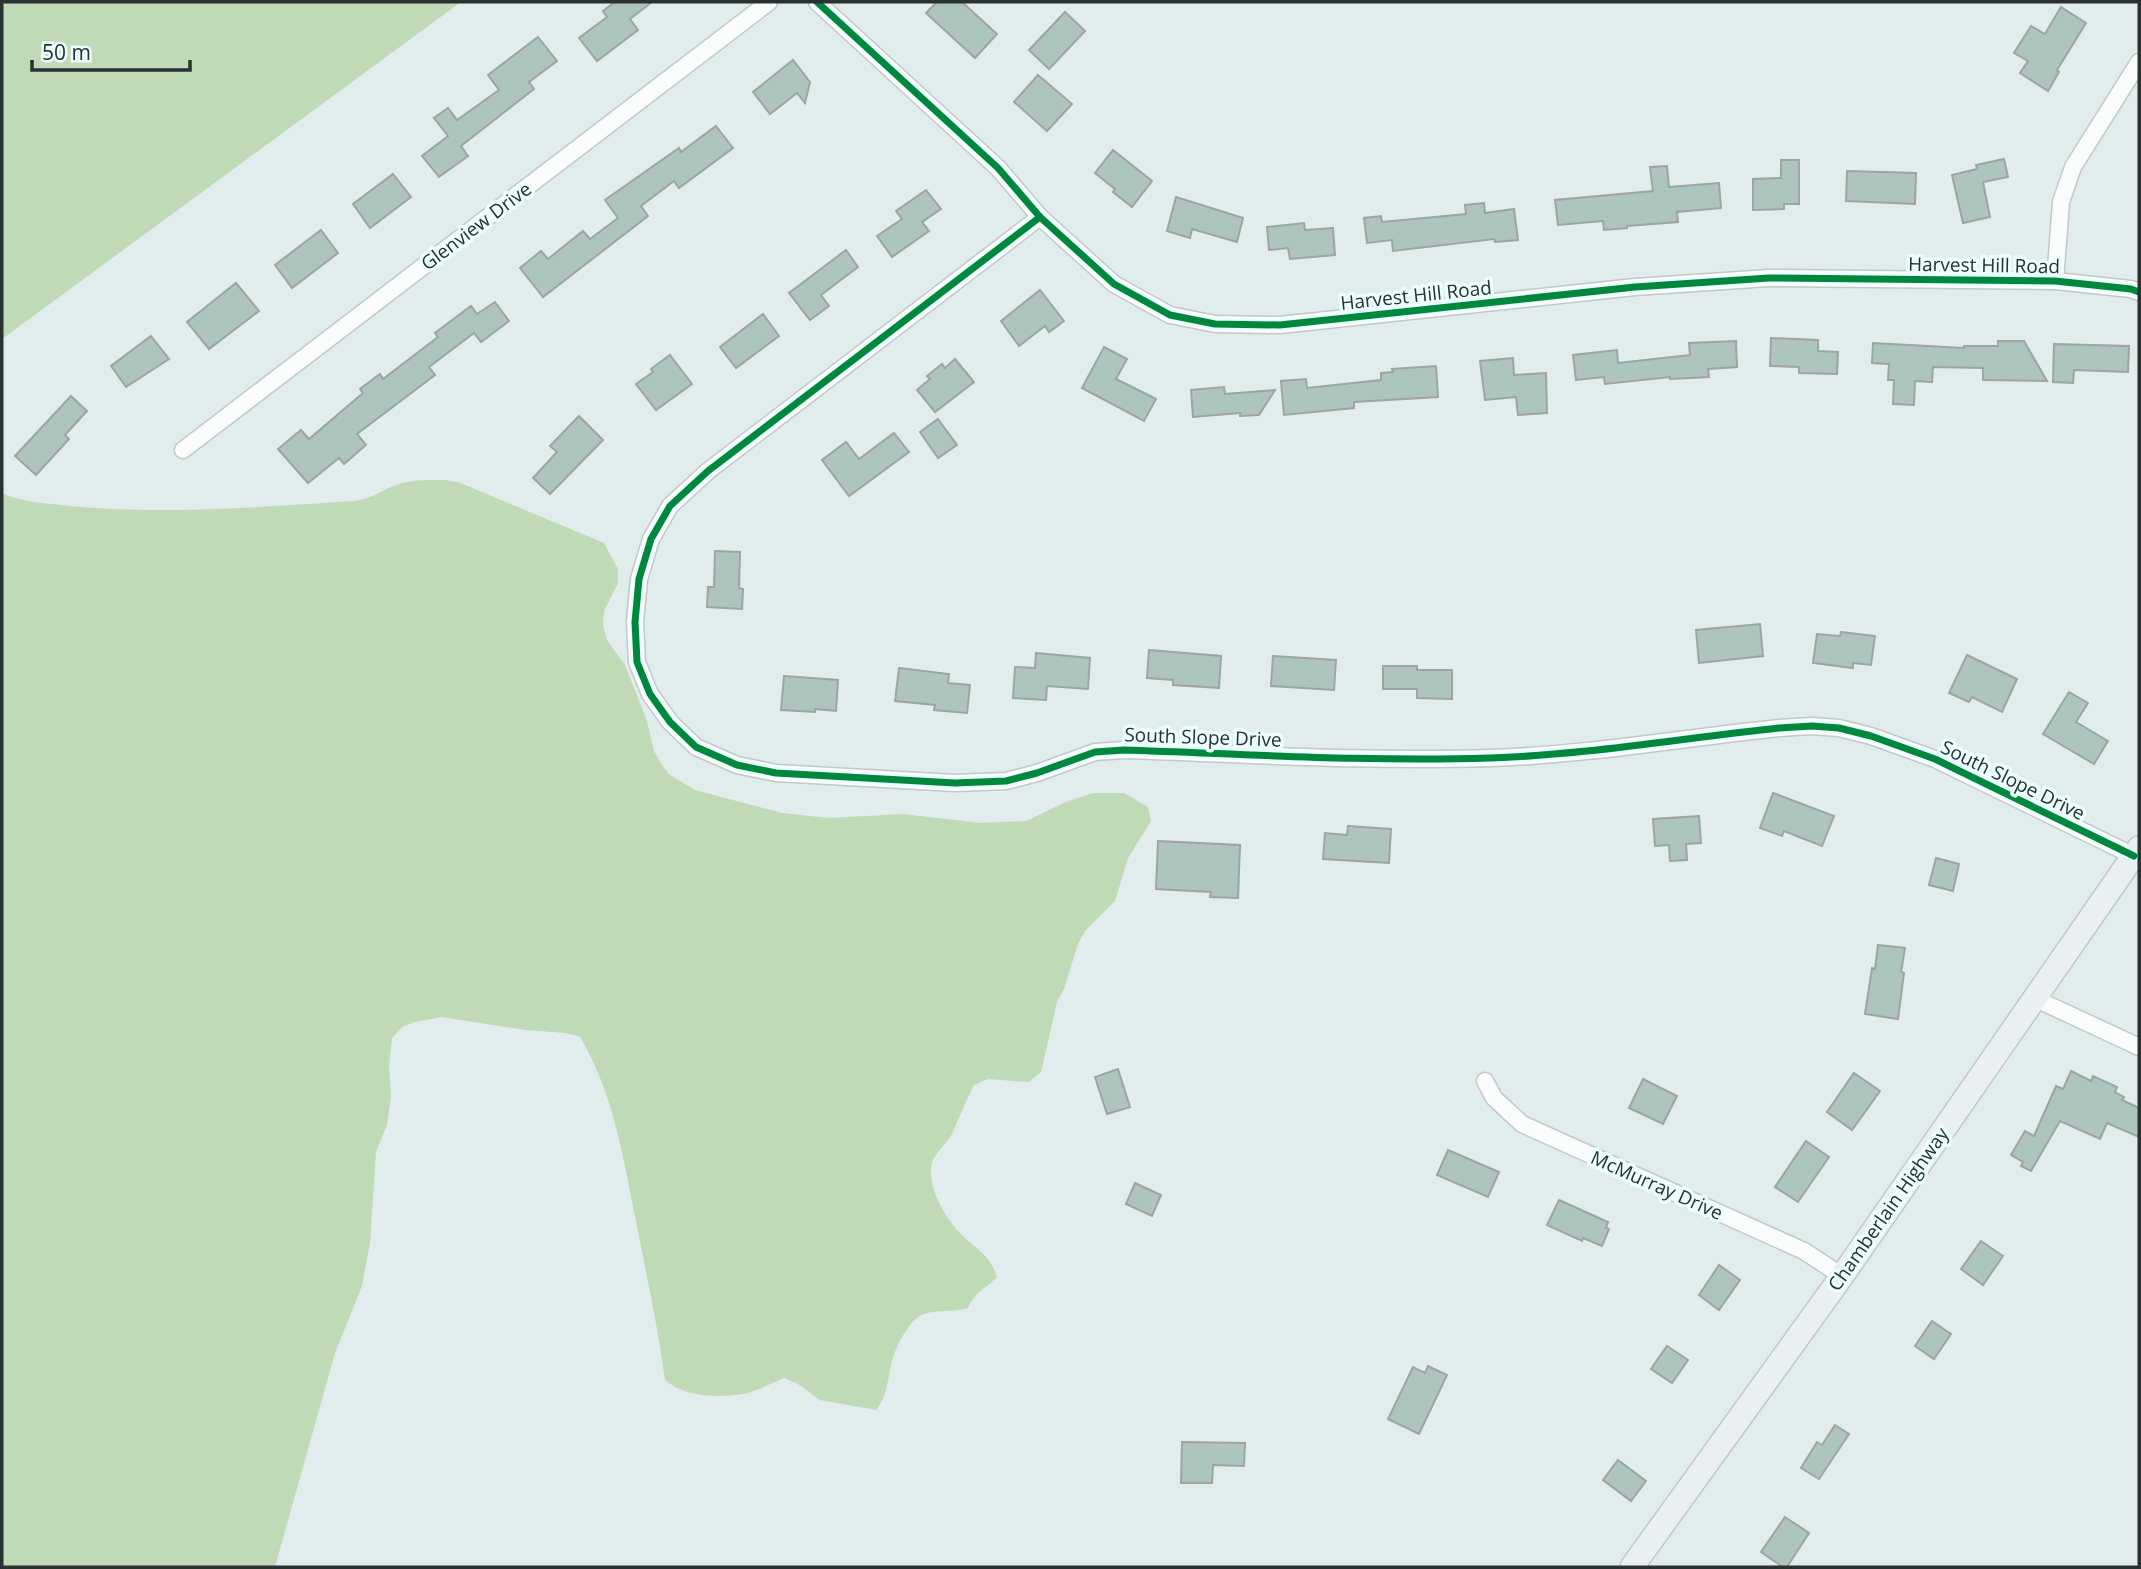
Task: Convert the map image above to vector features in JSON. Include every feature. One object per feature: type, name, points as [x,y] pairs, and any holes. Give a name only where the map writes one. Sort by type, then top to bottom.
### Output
[{"type":"main road","name":"Chamberlain Highway","points":[[1632,1567],[1842,1276],[2136,852]]},
{"type":"street","name":"Glenview Drive","points":[[183,450],[769,2]]},
{"type":"street","name":"Harvest Hill Road","points":[[817,2],[998,168],[1040,217],[1114,284],[1170,314],[1215,324],[1280,325],[1635,287],[1769,278],[2055,281],[2139,292]]},
{"type":"street","points":[[2055,281],[2061,202],[2073,167],[2139,62]]},
{"type":"street","name":"South Slope Drive","points":[[1040,217],[708,471],[670,506],[651,539],[639,579],[635,622],[637,662],[650,694],[670,722],[696,747],[737,765],[776,773],[955,783],[1006,781],[1095,752],[1124,750],[1406,760],[1492,758],[1779,727],[1812,726],[1871,736],[1935,759],[2136,852]]},
{"type":"street","points":[[2034,998],[2139,1047]]},
{"type":"street","name":"McMurray Drive","points":[[1485,1080],[1494,1098],[1522,1124],[1804,1251],[1842,1276]]},
{"type":"green space","points":[[2,2],[461,2],[2,339]]},
{"type":"green space","points":[[408,482],[458,482],[604,543],[618,569],[618,583],[604,611],[603,625],[607,640],[625,665],[647,721],[654,751],[661,764],[670,775],[695,790],[782,813],[829,818],[903,814],[981,823],[1026,821],[1066,802],[1093,793],[1124,793],[1148,807],[1151,821],[1128,858],[1115,901],[1085,931],[1078,944],[1064,989],[1057,1002],[1041,1072],[1029,1082],[988,1079],[974,1085],[952,1134],[933,1160],[931,1179],[942,1209],[960,1233],[987,1258],[997,1277],[977,1294],[968,1308],[924,1314],[914,1321],[898,1346],[886,1392],[876,1410],[820,1400],[798,1384],[784,1378],[743,1394],[712,1396],[682,1390],[665,1380],[652,1300],[616,1126],[601,1081],[580,1037],[442,1017],[415,1022],[402,1027],[392,1038],[389,1066],[391,1096],[387,1125],[376,1152],[370,1243],[362,1286],[335,1353],[275,1567],[2,1567],[2,493],[27,501],[106,509],[212,509],[354,501]]},
{"type":"building","points":[[615,2],[652,2],[630,19],[638,30],[597,61],[579,38],[607,17],[603,11]]},
{"type":"building","points":[[937,2],[962,2],[997,34],[975,58],[926,13]]},
{"type":"building","points":[[2061,7],[2086,23],[2057,70],[2059,72],[2048,91],[2020,73],[2028,61],[2014,53],[2031,26],[2045,34]]},
{"type":"building","points":[[1065,12],[1085,31],[1049,69],[1029,50]]},
{"type":"building","points":[[538,37],[557,61],[529,82],[534,89],[461,146],[468,156],[439,177],[422,156],[448,136],[434,118],[448,108],[457,120],[499,90],[488,75]]},
{"type":"building","points":[[793,60],[810,82],[805,103],[797,93],[770,114],[753,92]]},
{"type":"building","points":[[1038,75],[1072,104],[1047,131],[1014,102]]},
{"type":"building","points":[[716,126],[733,148],[679,188],[674,181],[641,206],[648,216],[543,297],[520,268],[541,251],[548,259],[583,231],[590,239],[618,218],[605,200],[679,148],[681,152]]},
{"type":"building","points":[[1113,150],[1152,181],[1132,207],[1095,173]]},
{"type":"building","points":[[2004,159],[2008,177],[1983,182],[1990,217],[1963,223],[1952,175],[1977,169],[1976,165]]},
{"type":"building","points":[[1781,160],[1799,160],[1799,204],[1784,204],[1784,209],[1753,210],[1753,179],[1781,178]]},
{"type":"building","points":[[1667,166],[1669,187],[1719,183],[1721,208],[1677,212],[1678,222],[1627,228],[1604,230],[1603,221],[1558,225],[1555,200],[1653,191],[1650,167]]},
{"type":"building","points":[[1847,171],[1916,173],[1915,204],[1846,201]]},
{"type":"building","points":[[393,174],[411,197],[370,228],[353,204]]},
{"type":"building","points":[[926,190],[941,209],[922,222],[929,231],[892,257],[877,236],[902,219],[896,211]]},
{"type":"building","points":[[1176,197],[1243,218],[1237,242],[1192,229],[1190,238],[1167,231]]},
{"type":"building","points":[[1484,203],[1485,213],[1514,209],[1518,240],[1495,242],[1494,239],[1393,251],[1392,240],[1367,243],[1364,218],[1381,216],[1382,222],[1466,214],[1465,205]]},
{"type":"building","points":[[1304,223],[1305,230],[1333,228],[1335,255],[1290,259],[1288,248],[1269,250],[1267,227]]},
{"type":"building","points":[[321,230],[338,253],[292,288],[275,265]]},
{"type":"building","points":[[846,250],[858,267],[821,295],[829,306],[810,320],[789,293]]},
{"type":"building","points":[[236,283],[259,311],[209,349],[187,322]]},
{"type":"building","points":[[1040,290],[1064,321],[1049,332],[1045,326],[1019,346],[1001,321]]},
{"type":"building","points":[[495,302],[509,321],[481,342],[474,333],[429,367],[435,375],[357,434],[366,445],[344,464],[339,458],[308,483],[278,449],[301,430],[309,439],[363,393],[360,389],[380,374],[383,379],[438,337],[435,333],[471,306],[477,314]]},
{"type":"building","points":[[763,314],[779,336],[736,368],[720,347]]},
{"type":"building","points":[[151,336],[169,359],[126,387],[111,366]]},
{"type":"building","points":[[1771,338],[1818,340],[1818,351],[1838,352],[1837,374],[1799,373],[1799,367],[1770,366]]},
{"type":"building","points":[[1736,341],[1737,367],[1708,369],[1709,377],[1670,377],[1605,384],[1604,377],[1576,380],[1573,355],[1617,350],[1618,363],[1690,355],[1689,343]]},
{"type":"building","points":[[1998,341],[2024,341],[2047,381],[1983,380],[1983,368],[1933,367],[1932,382],[1915,381],[1914,405],[1893,404],[1894,380],[1888,380],[1889,364],[1872,363],[1873,343],[1964,348],[1998,346]]},
{"type":"building","points":[[2054,344],[2129,346],[2128,372],[2074,370],[2073,383],[2053,382]]},
{"type":"building","points":[[1104,347],[1127,359],[1116,379],[1156,399],[1144,421],[1082,388]]},
{"type":"building","points":[[670,355],[692,384],[656,410],[636,384]]},
{"type":"building","points":[[1513,358],[1514,375],[1546,373],[1547,413],[1518,415],[1516,397],[1485,400],[1480,361]]},
{"type":"building","points":[[955,359],[974,382],[935,412],[917,390],[930,379],[927,376],[942,364],[945,368]]},
{"type":"building","points":[[1436,366],[1438,397],[1354,402],[1354,408],[1284,415],[1281,381],[1306,379],[1307,388],[1381,380],[1381,373],[1393,372],[1392,369]]},
{"type":"building","points":[[1224,387],[1225,394],[1275,390],[1259,415],[1240,416],[1240,413],[1193,417],[1191,390]]},
{"type":"building","points":[[71,396],[87,411],[65,435],[69,439],[36,475],[15,456]]},
{"type":"building","points":[[579,416],[603,440],[550,494],[533,478],[557,452],[550,446]]},
{"type":"building","points":[[938,419],[957,445],[938,458],[920,432]]},
{"type":"building","points":[[894,433],[909,452],[849,496],[822,460],[846,442],[859,459]]},
{"type":"building","points":[[715,551],[740,552],[739,588],[743,589],[742,609],[707,607],[708,587],[714,587]]},
{"type":"building","points":[[1760,624],[1763,656],[1699,663],[1696,630]]},
{"type":"building","points":[[1841,632],[1875,636],[1871,665],[1853,663],[1853,668],[1813,663],[1817,634],[1840,636]]},
{"type":"building","points":[[1149,650],[1221,656],[1219,688],[1173,685],[1173,680],[1147,678]]},
{"type":"building","points":[[1036,653],[1090,658],[1088,689],[1047,686],[1046,700],[1013,698],[1015,667],[1035,668]]},
{"type":"building","points":[[1967,655],[2017,679],[2002,712],[1972,697],[1969,702],[1949,693]]},
{"type":"building","points":[[1273,656],[1336,660],[1334,690],[1271,686]]},
{"type":"building","points":[[1383,666],[1452,670],[1452,699],[1417,698],[1417,689],[1383,689]]},
{"type":"building","points":[[899,668],[949,674],[948,683],[970,685],[967,713],[934,710],[935,705],[895,701]]},
{"type":"building","points":[[784,676],[838,680],[836,711],[781,710]]},
{"type":"building","points":[[2069,692],[2088,703],[2076,722],[2108,741],[2094,764],[2043,734]]},
{"type":"building","points":[[1773,793],[1834,816],[1822,846],[1784,831],[1782,836],[1760,828]]},
{"type":"building","points":[[1699,816],[1701,843],[1686,844],[1687,860],[1670,861],[1669,845],[1655,846],[1653,819]]},
{"type":"building","points":[[1348,826],[1391,829],[1389,863],[1323,859],[1325,833],[1347,835]]},
{"type":"building","points":[[1158,841],[1240,845],[1238,898],[1210,897],[1211,892],[1156,889]]},
{"type":"building","points":[[1936,858],[1959,864],[1953,891],[1929,885]]},
{"type":"building","points":[[1878,945],[1905,948],[1898,1019],[1865,1014]]},
{"type":"building","points":[[1118,1069],[1130,1107],[1107,1114],[1095,1077]]},
{"type":"building","points":[[2071,1071],[2091,1081],[2093,1076],[2117,1087],[2115,1092],[2124,1097],[2122,1100],[2139,1108],[2139,1137],[2107,1123],[2100,1139],[2060,1121],[2031,1171],[2021,1166],[2023,1162],[2011,1155],[2025,1131],[2034,1136],[2056,1086],[2063,1089]]},
{"type":"building","points":[[1854,1073],[1880,1091],[1852,1130],[1827,1112]]},
{"type":"building","points":[[1643,1079],[1677,1096],[1663,1124],[1629,1108]]},
{"type":"building","points":[[1806,1141],[1829,1157],[1798,1202],[1775,1187]]},
{"type":"building","points":[[1448,1150],[1499,1172],[1488,1197],[1437,1175]]},
{"type":"building","points":[[1135,1183],[1161,1195],[1152,1216],[1126,1204]]},
{"type":"building","points":[[1559,1200],[1608,1222],[1606,1228],[1609,1229],[1602,1246],[1583,1238],[1582,1241],[1547,1225]]},
{"type":"building","points":[[1981,1241],[2003,1256],[1983,1285],[1961,1269]]},
{"type":"building","points":[[1719,1265],[1740,1280],[1719,1310],[1699,1295]]},
{"type":"building","points":[[1932,1321],[1951,1334],[1934,1359],[1915,1346]]},
{"type":"building","points":[[1667,1346],[1688,1360],[1672,1383],[1651,1369]]},
{"type":"building","points":[[1428,1366],[1447,1375],[1419,1434],[1388,1419],[1413,1367],[1425,1373]]},
{"type":"building","points":[[1835,1425],[1849,1434],[1819,1479],[1801,1468],[1817,1442],[1822,1445]]},
{"type":"building","points":[[1182,1442],[1245,1443],[1244,1466],[1213,1465],[1212,1483],[1181,1483]]},
{"type":"building","points":[[1618,1460],[1646,1481],[1631,1501],[1603,1480]]},
{"type":"building","points":[[1785,1517],[1809,1533],[1787,1567],[1783,1567],[1761,1552]]},
{"type":"cycle path","points":[[817,2],[998,168],[1040,217],[1114,284],[1170,315],[1215,324],[1280,325],[1635,287],[1769,278],[2055,281],[2139,292]]},
{"type":"cycle path","points":[[1040,217],[708,471],[670,506],[651,539],[639,579],[635,622],[637,662],[650,694],[670,722],[696,747],[737,765],[776,773],[955,783],[1006,781],[1095,752],[1124,750],[1353,758],[1490,758],[1598,750],[1779,728],[1839,728],[1871,736],[1935,759],[2134,856]]}]
